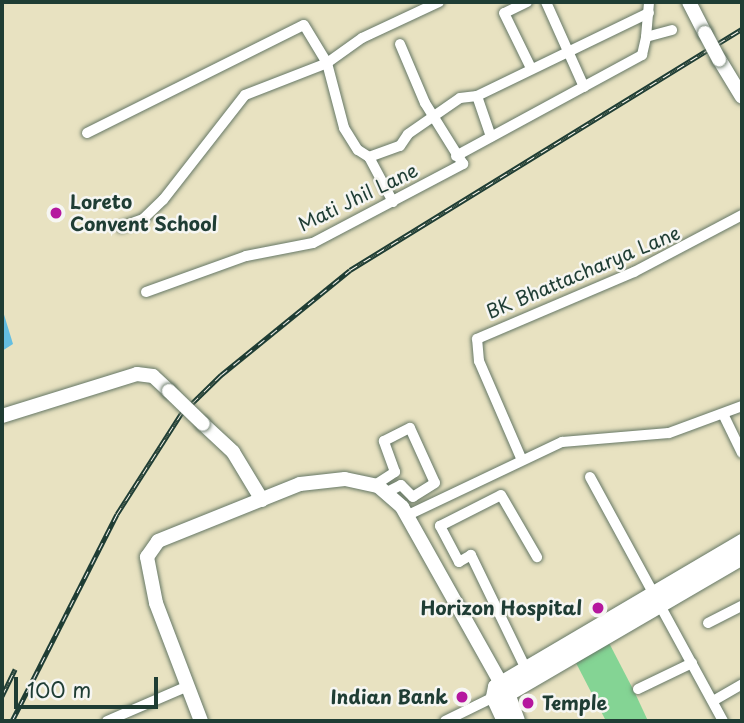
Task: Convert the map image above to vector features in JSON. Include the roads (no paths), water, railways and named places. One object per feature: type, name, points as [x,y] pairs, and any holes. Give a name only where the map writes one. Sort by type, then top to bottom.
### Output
[{"type":"main road","points":[[501,692],[655,601],[742,542]]},
{"type":"main road","points":[[501,692],[526,670],[742,557]]},
{"type":"main road","points":[[501,692],[505,721]]},
{"type":"main road","points":[[501,692],[517,721]]},
{"type":"street","points":[[121,227],[143,219],[163,200],[245,96],[327,63],[362,38],[439,2]]},
{"type":"street","points":[[527,2],[504,13],[530,66]]},
{"type":"street","points":[[546,2],[569,48],[584,87]]},
{"type":"street","points":[[689,2],[742,97]]},
{"type":"street","points":[[369,157],[400,146],[433,115],[460,98],[477,96],[530,66],[649,7]]},
{"type":"street","points":[[649,7],[646,37],[672,30]]},
{"type":"street","points":[[87,133],[304,25],[327,63],[344,128],[358,150],[369,157],[393,202]]},
{"type":"street","name":"Mati Jhil Lane","points":[[146,292],[246,256],[313,243],[393,202],[491,137],[642,55],[646,37]]},
{"type":"street","points":[[400,44],[433,115],[460,160]]},
{"type":"street","points":[[477,96],[491,137]]},
{"type":"street","name":"BK Bhattacharya Lane","points":[[521,458],[479,361],[477,339],[634,272],[742,215]]},
{"type":"street","points":[[2,416],[137,374],[153,376],[233,452],[262,500]]},
{"type":"street","points":[[406,516],[521,458],[580,437],[669,433],[724,415],[742,406]]},
{"type":"street","points":[[724,415],[742,453]]},
{"type":"street","points":[[410,428],[435,483],[413,497],[401,485],[395,472],[382,445],[410,428]]},
{"type":"street","points":[[381,488],[395,472]]},
{"type":"street","points":[[590,477],[655,601],[723,721]]},
{"type":"street","points":[[201,721],[156,603],[147,556],[158,541],[300,484],[345,479],[381,488],[401,485]]},
{"type":"street","points":[[381,488],[406,516],[501,692],[445,721]]},
{"type":"street","points":[[526,670],[471,555],[459,562],[440,526],[501,495],[537,557]]},
{"type":"street","points":[[708,623],[742,606]]},
{"type":"street","points":[[638,689],[692,663]]},
{"type":"street","points":[[713,701],[742,684]]},
{"type":"street","points":[[107,721],[188,686]]},
{"type":"water","points":[[2,308],[13,344],[2,351]]},
{"type":"railway","points":[[12,721],[117,514],[181,414],[221,375],[350,270],[742,29]]},
{"type":"railway","points":[[2,696],[15,669]]},
{"type":"place","name":"Loreto Convent School","points":[[56,213]]},
{"type":"place","name":"Horizon Hospital","points":[[598,608]]},
{"type":"place","name":"Indian Bank","points":[[462,697]]},
{"type":"place","name":"Temple","points":[[528,703]]}]
